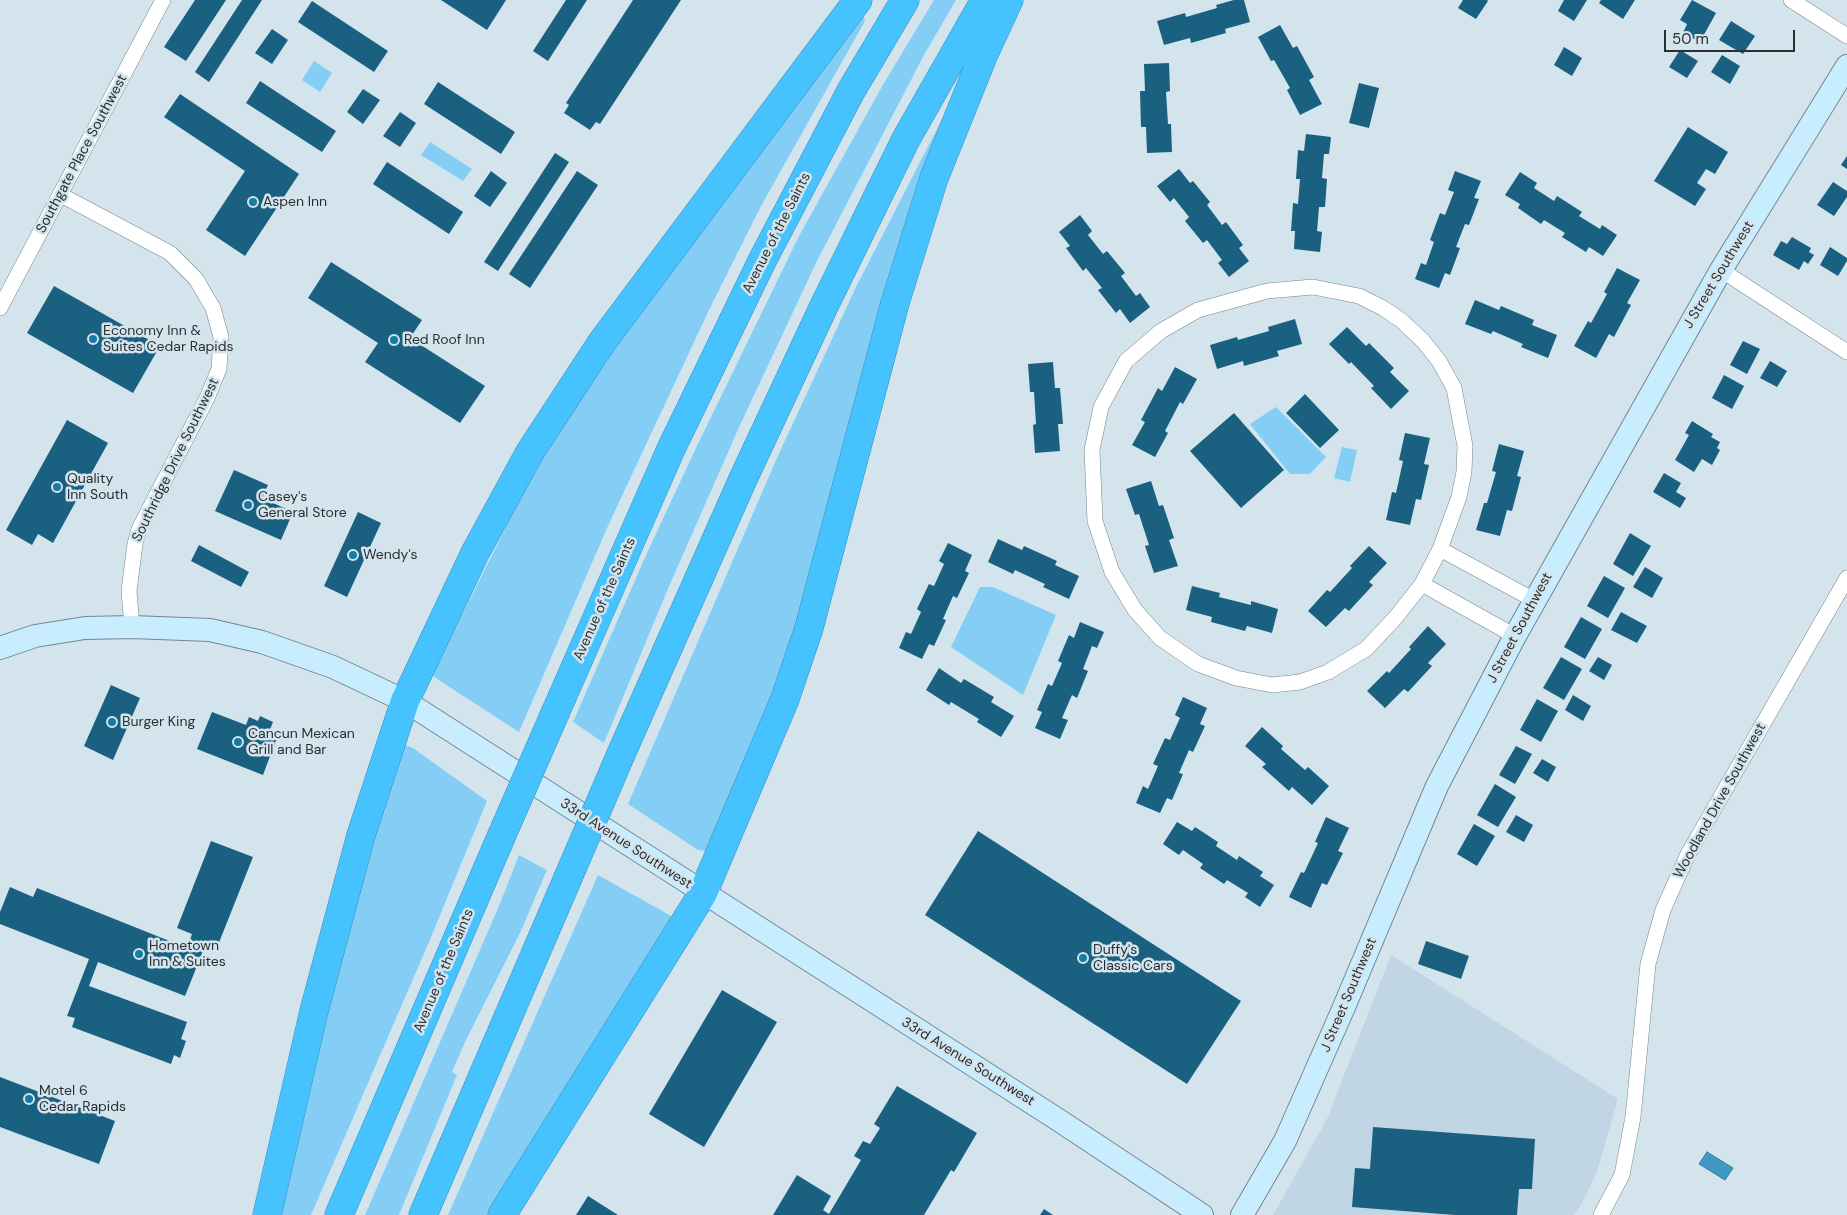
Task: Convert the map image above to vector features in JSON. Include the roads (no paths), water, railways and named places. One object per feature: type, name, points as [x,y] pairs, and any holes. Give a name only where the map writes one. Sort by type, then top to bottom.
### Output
[{"type":"highway","points":[[267,1215],[314,1011],[356,854],[405,701],[475,553],[530,452],[602,342],[858,0]]},
{"type":"highway","name":"Avenue of the Saints","points":[[339,1215],[671,449],[758,270],[851,91],[905,0]]},
{"type":"highway","points":[[423,1215],[622,754],[744,479],[824,306],[906,139],[985,0]]},
{"type":"highway","points":[[502,1215],[703,894],[788,690],[809,628],[895,303],[934,178],[983,56],[1009,0]]},
{"type":"street","name":"Southgate Place Southwest","points":[[0,308],[162,0]]},
{"type":"street","points":[[1791,0],[1847,36]]},
{"type":"street","name":"J Street Southwest","points":[[1242,1215],[1285,1142],[1437,786],[1515,636],[1721,270],[1847,66]]},
{"type":"street","name":"Southridge Drive Southwest","points":[[60,195],[170,253],[196,279],[213,308],[221,337],[219,369],[207,398],[139,529],[128,591],[132,627]]},
{"type":"street","points":[[1721,270],[1847,352]]},
{"type":"street","points":[[1313,287],[1359,296],[1383,308],[1402,321],[1423,341],[1438,361],[1454,388],[1465,446],[1464,472],[1459,497],[1440,548],[1422,584],[1396,617],[1366,649],[1328,672],[1300,682],[1272,685],[1236,678],[1198,664],[1160,638],[1135,610],[1112,572],[1095,521],[1092,450],[1101,407],[1126,360],[1161,331],[1198,310],[1267,291],[1313,287]]},
{"type":"street","points":[[1440,548],[1534,600]]},
{"type":"street","name":"Woodland Drive Southwest","points":[[1601,1215],[1622,1175],[1633,1117],[1648,964],[1663,910],[1688,854],[1847,578]]},
{"type":"street","points":[[1422,584],[1515,636]]},
{"type":"street","name":"33rd Avenue Southwest","points":[[0,648],[35,636],[85,628],[132,627],[210,630],[262,642],[333,667],[405,701],[703,894],[1057,1119],[1202,1215]]},
{"type":"place","name":"Aspen Inn","points":[[253,202]]},
{"type":"place","name":"Economy Inn & Suites Cedar Rapids","points":[[93,339]]},
{"type":"place","name":"Red Roof Inn","points":[[394,340]]},
{"type":"place","name":"Quality Inn South","points":[[57,487]]},
{"type":"place","name":"Casey's General Store","points":[[248,505]]},
{"type":"place","name":"Wendy's","points":[[353,555]]},
{"type":"place","name":"Burger King","points":[[112,722]]},
{"type":"place","name":"Cancun Mexican Grill and Bar","points":[[238,742]]},
{"type":"place","name":"Hometown Inn & Suites","points":[[139,954]]},
{"type":"place","name":"Duffy's Classic Cars","points":[[1083,958]]},
{"type":"place","name":"Motel 6 Cedar Rapids","points":[[29,1099]]}]
